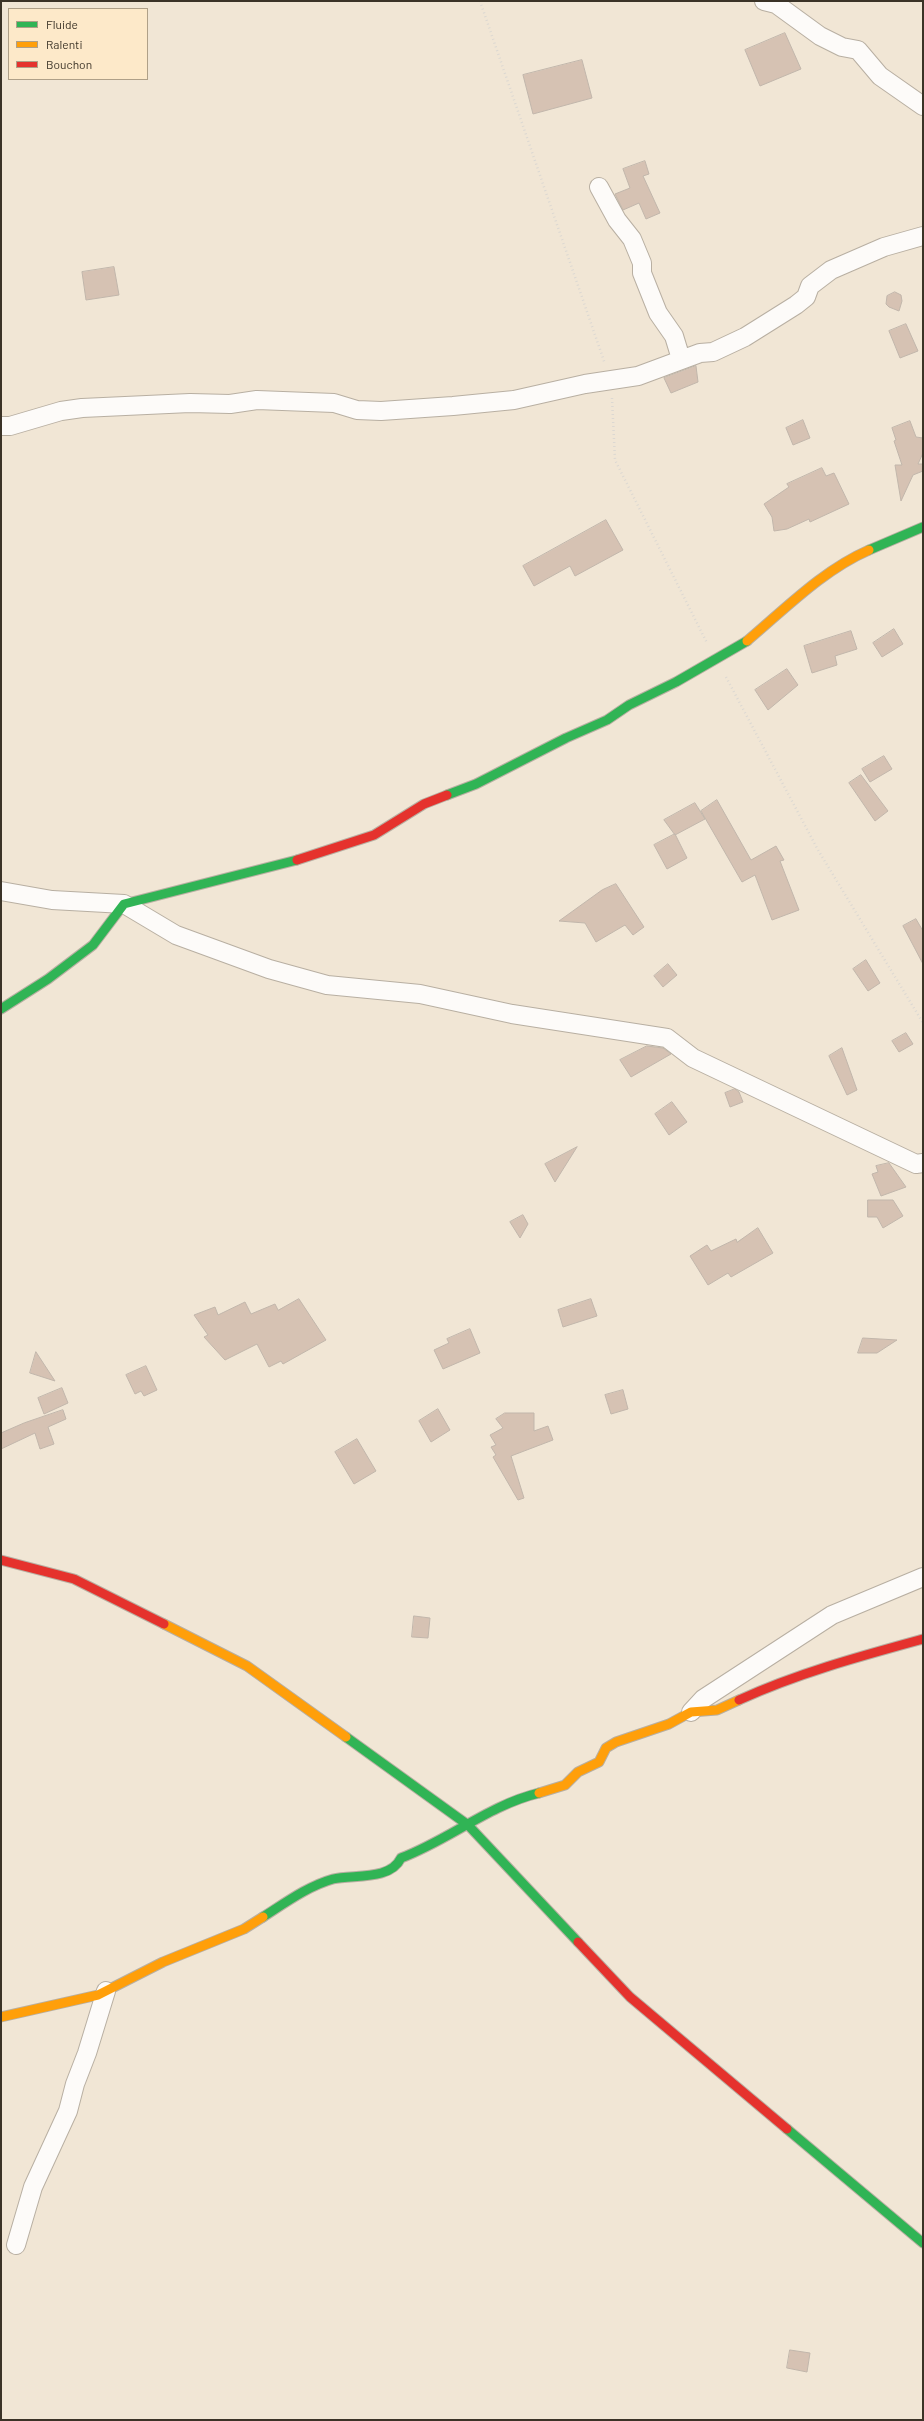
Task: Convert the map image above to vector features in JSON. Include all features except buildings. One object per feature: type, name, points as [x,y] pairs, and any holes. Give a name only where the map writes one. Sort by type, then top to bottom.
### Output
[{"type":"street","points":[[764,1],[776,4],[820,36],[842,47],[858,50],[880,76],[923,106]]},
{"type":"street","points":[[599,187],[617,220],[632,239],[642,263],[642,273],[658,314],[674,336],[681,359]]},
{"type":"street","points":[[1,426],[10,426],[61,411],[82,408],[190,403],[230,404],[257,400],[334,403],[357,410],[381,411],[453,406],[514,400],[611,380],[638,376],[681,359],[700,353],[713,352],[745,337],[796,305],[806,297],[810,286],[831,270],[884,247],[923,236]]},
{"type":"street","points":[[1,891],[52,900],[124,904],[310,857],[374,835],[424,804],[476,784],[566,738],[606,720],[629,705],[745,643],[816,583],[854,557],[923,528]]},
{"type":"street","points":[[1,1009],[48,979],[93,945],[124,904]]},
{"type":"street","points":[[124,904],[176,935],[269,969],[327,985],[420,994],[512,1014],[666,1038],[693,1058],[916,1164],[923,1163]]},
{"type":"street","points":[[1,1560],[74,1579],[247,1666],[468,1825],[630,1997],[923,2243]]},
{"type":"street","points":[[1,2017],[62,2005],[106,1991],[163,1962],[237,1933],[301,1893],[334,1879],[369,1877],[398,1864],[401,1858],[425,1849],[505,1804],[528,1796],[557,1789],[565,1785],[578,1772],[599,1762],[606,1748],[669,1724],[691,1712],[703,1699],[832,1615],[923,1577]]},
{"type":"street","points":[[691,1712],[717,1710],[772,1685],[801,1677],[844,1660],[923,1639]]},
{"type":"street","points":[[16,2245],[33,2187],[68,2111],[75,2084],[87,2053],[106,1991]]},
{"type":"path","points":[[480,1],[611,380],[615,460],[716,659],[818,850],[923,1023]]},
{"type":"traffic: fast","points":[[869,550],[923,527]]},
{"type":"traffic: fast","points":[[447,795],[476,784],[566,738],[607,720],[629,705],[676,682],[747,641]]},
{"type":"traffic: fast","points":[[1,1009],[48,979],[93,945],[124,904],[297,860]]},
{"type":"traffic: fast","points":[[346,1737],[468,1825],[578,1942]]},
{"type":"traffic: fast","points":[[263,1917],[297,1895],[324,1882],[333,1879],[370,1875],[389,1870],[396,1865],[401,1858],[419,1851],[486,1814],[521,1798],[539,1793]]},
{"type":"traffic: fast","points":[[787,2129],[923,2243]]},
{"type":"traffic: slow","points":[[747,641],[820,579],[852,558],[869,550]]},
{"type":"traffic: slow","points":[[164,1624],[247,1666],[346,1737]]},
{"type":"traffic: slow","points":[[539,1793],[565,1785],[578,1772],[599,1762],[606,1748],[616,1742],[669,1724],[691,1712],[717,1710],[739,1700]]},
{"type":"traffic: slow","points":[[1,2017],[98,1995],[163,1962],[244,1929],[263,1917]]},
{"type":"traffic: jam","points":[[297,860],[374,835],[424,804],[447,795]]},
{"type":"traffic: jam","points":[[1,1560],[74,1579],[164,1624]]},
{"type":"traffic: jam","points":[[739,1700],[807,1673],[923,1639]]},
{"type":"traffic: jam","points":[[578,1942],[630,1997],[787,2129]]}]
